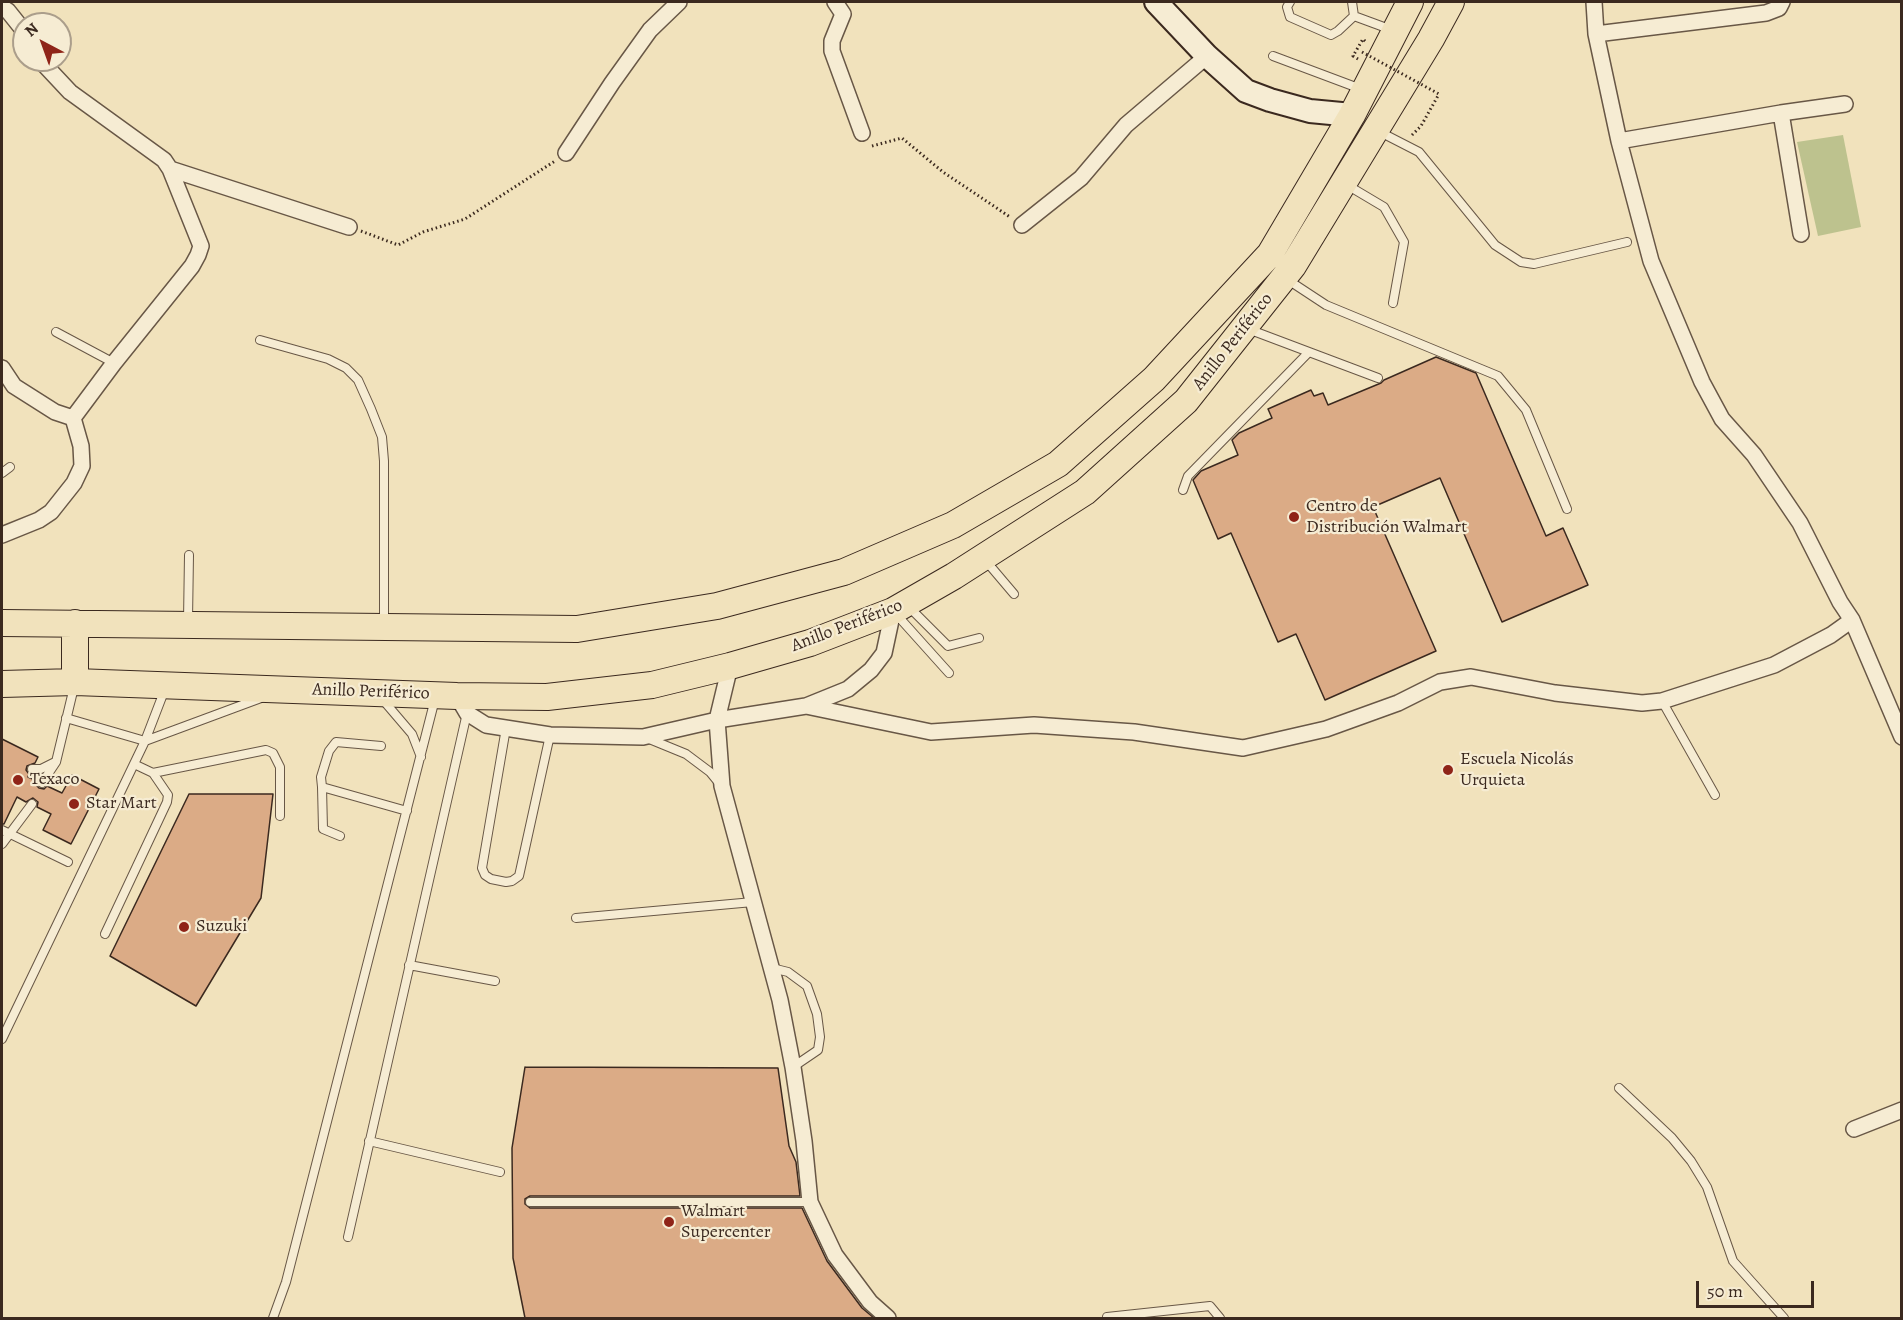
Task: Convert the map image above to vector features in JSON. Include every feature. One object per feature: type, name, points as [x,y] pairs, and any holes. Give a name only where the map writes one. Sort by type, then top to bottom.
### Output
[{"type":"highway","name":"Anillo Periférico","points":[[2,623],[577,629],[717,606],[844,572],[953,525],[1058,464],[1154,380],[1270,254],[1366,91],[1410,2]]},
{"type":"highway","name":"Anillo Periférico","points":[[2,684],[75,682],[286,689],[376,693],[453,701],[547,697],[652,685],[730,666],[810,643],[900,607],[1085,492],[1186,402],[1293,266],[1431,39],[1451,2]]},
{"type":"highway","points":[[75,623],[75,682]]},
{"type":"main road","points":[[1156,2],[1207,56],[1246,91],[1310,111],[1352,116]]},
{"type":"street","points":[[566,153],[650,30],[679,2]]},
{"type":"street","points":[[835,2],[843,14],[832,41],[832,51],[862,133]]},
{"type":"street","points":[[1594,2],[1596,34],[1619,141],[1651,261],[1702,382],[1722,419],[1754,455],[1800,523],[1840,602],[1852,620],[1902,737]]},
{"type":"street","points":[[1596,34],[1766,13],[1779,8],[1782,2]]},
{"type":"street","points":[[1022,225],[1081,178],[1126,125],[1207,56]]},
{"type":"street","points":[[51,72],[70,92],[164,160],[170,169],[201,246],[198,255],[180,282],[73,418]]},
{"type":"street","points":[[1619,141],[1845,104]]},
{"type":"street","points":[[1781,113],[1801,234]]},
{"type":"street","points":[[170,169],[349,227]]},
{"type":"street","points":[[2,368],[15,386],[55,412],[73,418]]},
{"type":"street","points":[[2,535],[39,520],[51,512],[74,483],[82,466],[81,446],[73,418]]},
{"type":"street","points":[[453,701],[486,725],[550,735],[643,737],[717,720],[806,706],[848,689],[871,670],[884,653],[900,607]]},
{"type":"street","points":[[806,706],[931,732],[1034,725],[1134,732],[1243,748],[1326,729],[1398,703],[1440,682],[1471,677],[1555,693],[1642,703],[1662,701],[1774,665],[1831,635],[1852,620]]},
{"type":"street","points":[[730,666],[717,720],[722,786],[780,1000],[804,1141],[810,1202],[835,1255],[870,1302],[888,1318]]},
{"type":"street","points":[[1854,1129],[1902,1110]]},
{"type":"lane","points":[[1290,2],[1287,7],[1290,17],[1331,35],[1338,32],[1354,16]]},
{"type":"lane","points":[[1352,2],[1354,16]]},
{"type":"lane","points":[[1354,16],[1397,32]]},
{"type":"lane","points":[[1273,56],[1366,91]]},
{"type":"lane","points":[[1376,130],[1419,152],[1495,245],[1521,262],[1534,264],[1627,242]]},
{"type":"lane","points":[[1344,183],[1384,207],[1404,242],[1394,303]]},
{"type":"lane","points":[[1284,278],[1326,305],[1498,376],[1526,410],[1567,509]]},
{"type":"lane","points":[[1244,328],[1378,378]]},
{"type":"lane","points":[[56,332],[114,363]]},
{"type":"lane","points":[[260,340],[328,359],[346,368],[358,380],[371,409],[382,437],[384,461],[385,627]]},
{"type":"lane","points":[[1184,490],[1188,476],[1308,353]]},
{"type":"lane","points":[[2,472],[10,467]]},
{"type":"lane","points":[[188,624],[189,555]]},
{"type":"lane","points":[[983,557],[1014,594]]},
{"type":"lane","points":[[900,607],[948,646],[979,639]]},
{"type":"lane","points":[[900,607],[949,673]]},
{"type":"lane","points":[[42,783],[56,762],[75,682]]},
{"type":"lane","points":[[2,1039],[145,741],[167,685]]},
{"type":"lane","points":[[66,718],[145,741],[286,689]]},
{"type":"lane","points":[[376,693],[398,715],[411,734],[421,758]]},
{"type":"lane","points":[[273,1318],[286,1282],[421,758],[453,701]]},
{"type":"lane","points":[[348,1237],[409,965],[453,701]]},
{"type":"lane","points":[[1662,701],[1715,795]]},
{"type":"lane","points":[[506,728],[482,868],[485,875],[491,879],[507,882],[519,876],[550,735]]},
{"type":"lane","points":[[643,737],[686,754],[710,772],[722,786]]},
{"type":"lane","points":[[340,836],[323,829],[321,777],[328,751],[336,742],[381,746]]},
{"type":"lane","points":[[153,773],[266,750],[273,753],[279,767],[280,816]]},
{"type":"lane","points":[[32,769],[41,769],[56,762]]},
{"type":"lane","points":[[105,934],[167,802],[168,795],[153,773],[134,764]]},
{"type":"lane","points":[[322,787],[407,811]]},
{"type":"lane","points":[[2,844],[5,832],[32,804]]},
{"type":"lane","points":[[5,832],[68,862]]},
{"type":"lane","points":[[576,918],[753,902]]},
{"type":"lane","points":[[409,965],[495,981]]},
{"type":"lane","points":[[771,968],[788,972],[807,986],[817,1014],[820,1037],[818,1050],[793,1067]]},
{"type":"lane","points":[[1619,1088],[1672,1138],[1691,1161],[1707,1187],[1733,1261],[1784,1318]]},
{"type":"lane","points":[[369,1141],[500,1172]]},
{"type":"lane","points":[[530,1202],[810,1202]]},
{"type":"lane","points":[[1107,1317],[1210,1306],[1220,1318]]},
{"type":"path","points":[[1353,57],[1363,39],[1367,42],[1362,52],[1439,94],[1421,126],[1413,135],[1399,141]]},
{"type":"path","points":[[862,133],[872,146],[902,138],[943,172],[1022,225]]},
{"type":"path","points":[[349,227],[398,244],[423,232],[465,219],[566,153]]},
{"type":"green space","points":[[1843,135],[1861,227],[1818,236],[1797,142]]},
{"type":"building","name":"Centro de Distribución Walmart","points":[[1436,357],[1476,373],[1546,536],[1563,528],[1588,585],[1502,622],[1440,478],[1373,507],[1436,651],[1325,700],[1296,634],[1278,642],[1231,533],[1218,539],[1193,480],[1201,471],[1238,455],[1232,440],[1239,433],[1272,418],[1268,409],[1311,390],[1314,396],[1323,393],[1328,405]]},
{"type":"building","points":[[2,739],[38,757],[35,763],[27,766],[26,770],[28,777],[37,781],[36,785],[39,788],[44,789],[47,786],[62,793],[72,775],[99,789],[71,844],[43,830],[51,814],[37,807],[38,802],[33,798],[26,802],[17,797],[2,824]]},
{"type":"building","name":"Suzuki","points":[[189,794],[273,794],[261,898],[196,1006],[110,956]]},
{"type":"building","name":"Walmart Supercenter","points":[[525,1067],[778,1068],[789,1146],[796,1162],[800,1196],[530,1196],[525,1199],[525,1204],[530,1208],[802,1208],[827,1261],[862,1308],[874,1318],[525,1318],[513,1258],[512,1148]]},
{"type":"place","name":"Centro de Distribución Walmart","points":[[1294,517]]},
{"type":"place","name":"Escuela Nicolás Urquieta","points":[[1448,770]]},
{"type":"place","name":"Texaco","points":[[18,780]]},
{"type":"place","name":"Star Mart","points":[[74,804]]},
{"type":"place","name":"Suzuki","points":[[184,927]]},
{"type":"place","name":"Walmart Supercenter","points":[[669,1222]]}]
